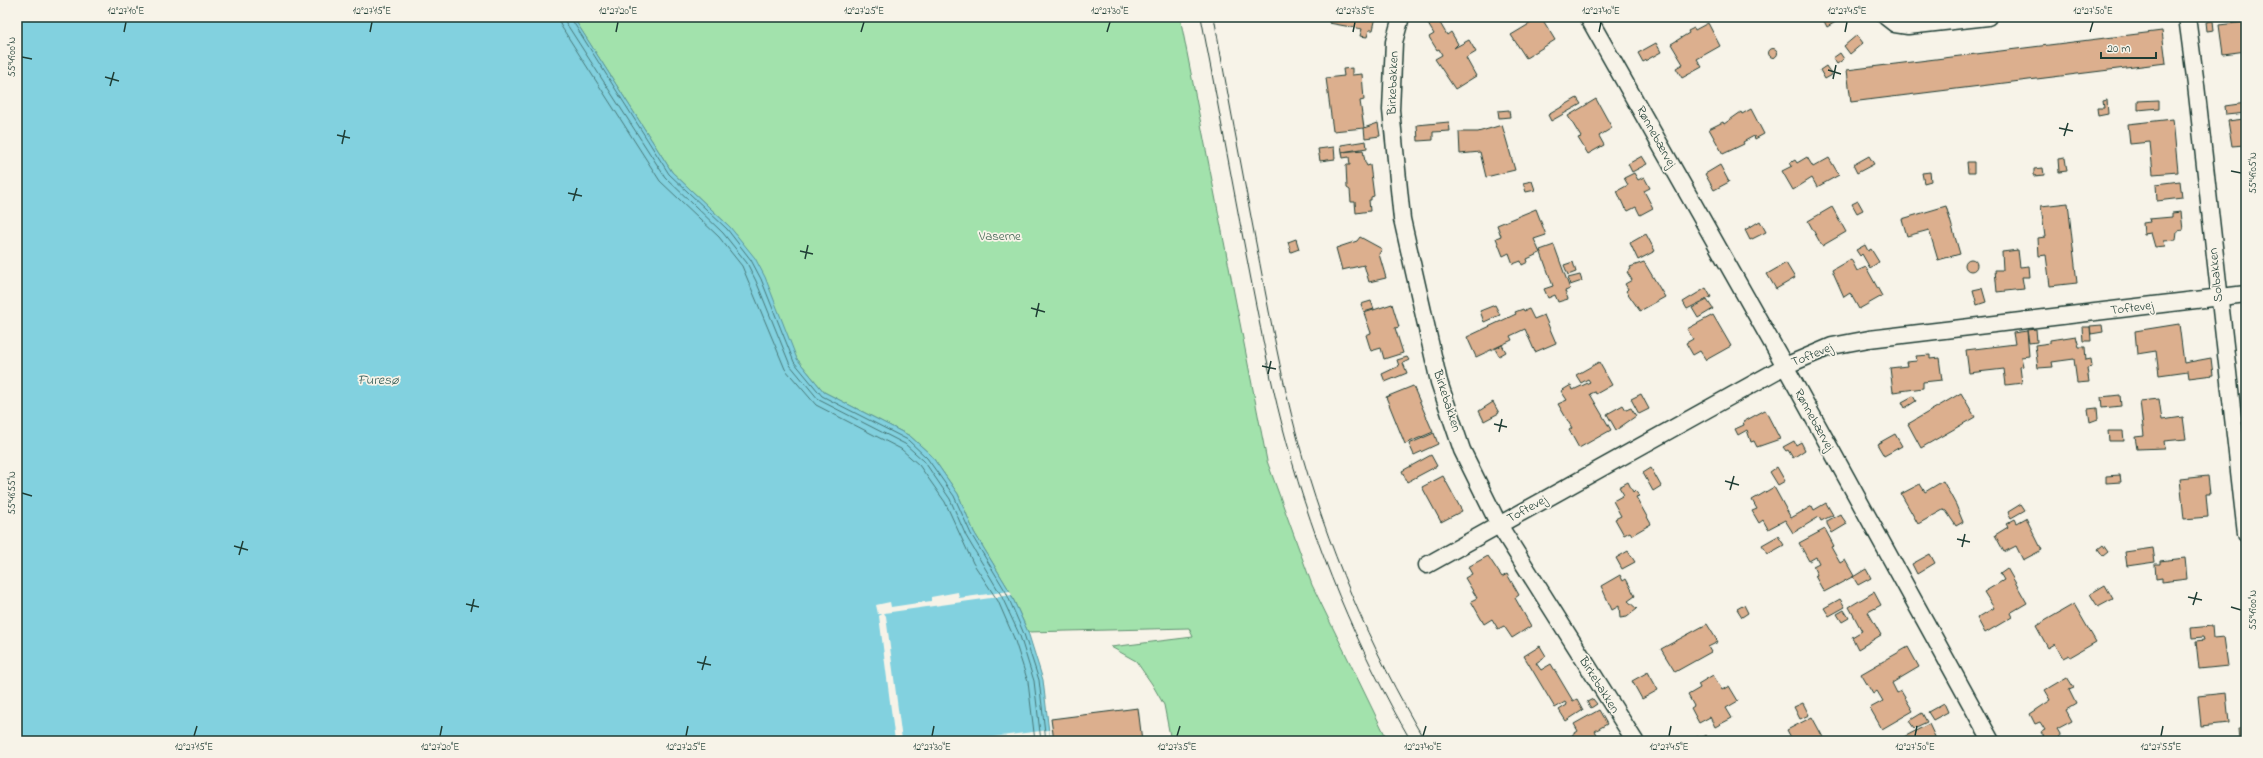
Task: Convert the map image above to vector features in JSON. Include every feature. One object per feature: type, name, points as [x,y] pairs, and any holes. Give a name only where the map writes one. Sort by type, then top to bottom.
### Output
[{"type":"street","name":"Birkebakken","points":[[1401,17],[1394,42],[1390,110],[1402,219],[1439,382],[1462,450],[1499,524],[1635,741]]},
{"type":"street","name":"Rønnebærvej","points":[[1588,17],[1785,366],[1991,741]]},
{"type":"street","points":[[1886,17],[1895,24],[1908,26],[1988,17]]},
{"type":"street","name":"Solbakken","points":[[2187,17],[2196,85],[2246,534]]},
{"type":"street","name":"Toftevej","points":[[1427,565],[1785,366],[1832,346],[1870,339],[2246,294]]},
{"type":"green space","name":"Vaserne","points":[[573,17],[1180,17],[1267,461],[1312,585],[1388,741],[1171,741],[1164,705],[1152,684],[1136,661],[1111,647],[1193,637],[1189,628],[1028,632],[1009,590],[974,532],[958,494],[931,455],[910,436],[824,392],[797,359],[730,227],[672,172]]},
{"type":"water","name":"Furesø","points":[[17,17],[573,17],[672,172],[730,227],[755,258],[765,277],[797,359],[824,392],[910,436],[931,455],[958,494],[974,532],[1009,590],[1028,632],[1043,680],[1050,741],[17,741]]},
{"type":"pier","points":[[1010,591],[1012,595],[884,613],[886,616],[902,740],[895,741],[879,616],[881,614],[878,614],[876,605],[890,602],[891,607],[931,601],[931,597],[958,592],[959,598]]},
{"type":"pier","points":[[1049,730],[1050,741],[977,741],[977,739]]},
{"type":"building","points":[[1321,17],[1376,17],[1373,30],[1369,30],[1367,37],[1360,36],[1362,29],[1329,23],[1330,20]]},
{"type":"building","points":[[1541,17],[1555,40],[1526,58],[1511,35]]},
{"type":"building","points":[[1822,17],[1844,17],[1827,27]]},
{"type":"building","points":[[1437,18],[1447,35],[1451,32],[1458,44],[1454,48],[1469,40],[1476,52],[1466,58],[1476,76],[1455,89],[1435,59],[1442,55],[1429,37],[1434,34],[1428,24]]},
{"type":"building","points":[[2213,21],[2214,30],[2207,31],[2206,22]]},
{"type":"building","points":[[2246,22],[2246,51],[2223,54],[2219,25]]},
{"type":"building","points":[[1708,23],[1720,46],[1697,59],[1702,67],[1682,78],[1676,68],[1683,64],[1671,44],[1689,33],[1688,31],[1694,28],[1695,30]]},
{"type":"building","points":[[2162,31],[2166,63],[1851,102],[1847,70]]},
{"type":"building","points":[[1857,35],[1863,43],[1850,54],[1844,46]]},
{"type":"building","points":[[1656,43],[1661,52],[1643,62],[1638,53]]},
{"type":"building","points":[[1773,48],[1778,53],[1773,58],[1768,53]]},
{"type":"building","points":[[1840,53],[1844,59],[1837,64],[1833,58]]},
{"type":"building","points":[[1826,66],[1832,75],[1825,79],[1820,70]]},
{"type":"building","points":[[1352,68],[1352,75],[1362,74],[1364,100],[1360,101],[1364,128],[1333,131],[1326,78],[1344,76],[1343,69]]},
{"type":"building","points":[[1577,98],[1581,104],[1551,121],[1548,115]]},
{"type":"building","points":[[1596,99],[1612,128],[1599,136],[1604,145],[1588,154],[1578,138],[1581,137],[1568,116]]},
{"type":"building","points":[[2107,100],[2108,114],[2098,116],[2097,108],[2104,108],[2103,101]]},
{"type":"building","points":[[2159,100],[2159,108],[2138,110],[2138,101]]},
{"type":"building","points":[[2246,103],[2246,113],[2226,115],[2225,106]]},
{"type":"building","points":[[1751,109],[1764,134],[1755,139],[1754,136],[1743,142],[1744,144],[1723,154],[1709,129],[1723,122],[1724,124],[1741,112],[1742,114]]},
{"type":"building","points":[[1509,110],[1510,117],[1499,118],[1498,111]]},
{"type":"building","points":[[2243,115],[2246,115],[2246,145],[2232,146],[2228,121],[2244,119]]},
{"type":"building","points":[[2173,119],[2178,172],[2153,174],[2150,142],[2130,144],[2128,124]]},
{"type":"building","points":[[1449,122],[1450,131],[1433,132],[1433,140],[1418,141],[1417,125]]},
{"type":"building","points":[[1378,123],[1380,136],[1365,138],[1364,128]]},
{"type":"building","points":[[1502,125],[1515,170],[1486,177],[1480,152],[1460,154],[1459,132],[1478,132]]},
{"type":"building","points":[[1366,141],[1367,148],[1342,152],[1341,145]]},
{"type":"building","points":[[1334,147],[1335,159],[1320,161],[1318,149]]},
{"type":"building","points":[[1363,150],[1365,162],[1367,166],[1370,165],[1374,196],[1371,197],[1371,200],[1369,200],[1370,211],[1356,213],[1355,202],[1351,202],[1350,190],[1347,188],[1346,165],[1350,165],[1349,157],[1343,158],[1342,152]]},
{"type":"building","points":[[1642,156],[1647,164],[1632,172],[1628,164]]},
{"type":"building","points":[[1869,156],[1874,164],[1857,173],[1853,165]]},
{"type":"building","points":[[1807,157],[1813,167],[1829,158],[1839,175],[1817,187],[1812,178],[1793,190],[1782,171],[1792,166],[1790,163],[1795,160],[1797,163]]},
{"type":"building","points":[[2065,158],[2067,171],[2059,172],[2058,159]]},
{"type":"building","points":[[1967,162],[1974,162],[1974,173],[1968,173]]},
{"type":"building","points":[[1720,165],[1729,182],[1714,190],[1705,174]]},
{"type":"building","points":[[2043,168],[2044,175],[2034,176],[2034,169]]},
{"type":"building","points":[[1930,172],[1931,181],[1924,183],[1922,173]]},
{"type":"building","points":[[1634,173],[1638,180],[1644,177],[1650,188],[1644,191],[1653,208],[1640,215],[1636,207],[1628,211],[1626,208],[1625,209],[1617,191],[1628,185],[1624,178]]},
{"type":"building","points":[[1532,181],[1535,190],[1526,192],[1523,183]]},
{"type":"building","points":[[2180,181],[2182,198],[2157,201],[2156,184]]},
{"type":"building","points":[[1858,201],[1863,210],[1857,213],[1852,204]]},
{"type":"building","points":[[2068,203],[2077,283],[2050,286],[2046,255],[2039,256],[2038,238],[2045,237],[2041,206]]},
{"type":"building","points":[[1946,206],[1960,254],[1938,260],[1929,230],[1907,236],[1902,219]]},
{"type":"building","points":[[1832,207],[1846,232],[1822,246],[1808,221]]},
{"type":"building","points":[[1536,209],[1546,235],[1534,239],[1540,253],[1527,259],[1528,262],[1522,265],[1521,261],[1513,264],[1509,253],[1503,256],[1496,238],[1501,236],[1497,225]]},
{"type":"building","points":[[2181,212],[2183,230],[2177,231],[2176,240],[2164,241],[2165,246],[2155,247],[2151,233],[2144,234],[2143,223],[2150,222],[2149,219],[2172,217],[2172,213]]},
{"type":"building","points":[[1760,221],[1766,232],[1750,240],[1745,230]]},
{"type":"building","points":[[1646,234],[1655,251],[1638,260],[1630,243]]},
{"type":"building","points":[[1360,237],[1382,249],[1379,254],[1386,278],[1369,282],[1364,265],[1342,270],[1336,248],[1357,241]]},
{"type":"building","points":[[1296,239],[1299,249],[1291,252],[1288,242]]},
{"type":"building","points":[[1554,245],[1570,289],[1565,291],[1568,299],[1558,302],[1555,295],[1548,298],[1544,289],[1553,286],[1540,250]]},
{"type":"building","points":[[1865,245],[1868,251],[1871,249],[1879,262],[1870,268],[1862,254],[1860,256],[1856,250]]},
{"type":"building","points":[[2018,250],[2020,267],[2029,266],[2030,277],[2022,277],[2024,289],[1997,292],[1995,270],[2003,270],[2002,252]]},
{"type":"building","points":[[1851,259],[1857,271],[1866,267],[1882,296],[1859,309],[1850,293],[1844,297],[1832,270]]},
{"type":"building","points":[[1969,259],[1973,259],[1977,265],[1973,271],[1969,271],[1965,267],[1965,263]]},
{"type":"building","points":[[1573,262],[1576,272],[1568,275],[1564,265]]},
{"type":"building","points":[[1644,262],[1665,297],[1640,311],[1626,291],[1628,289],[1625,284],[1632,280],[1627,272],[1631,269],[1630,267]]},
{"type":"building","points":[[1786,263],[1795,278],[1776,289],[1767,274]]},
{"type":"building","points":[[1580,275],[1582,281],[1570,285],[1568,278]]},
{"type":"building","points":[[1706,288],[1711,297],[1687,309],[1683,302]]},
{"type":"building","points":[[1982,288],[1986,302],[1977,305],[1973,290]]},
{"type":"building","points":[[1707,300],[1713,309],[1698,318],[1692,308]]},
{"type":"building","points":[[1371,301],[1374,309],[1364,312],[1361,304]]},
{"type":"building","points":[[1392,304],[1399,327],[1395,328],[1403,353],[1384,359],[1381,348],[1371,351],[1366,335],[1371,333],[1364,313]]},
{"type":"building","points":[[1495,305],[1500,315],[1484,322],[1480,311]]},
{"type":"building","points":[[1523,309],[1524,311],[1529,309],[1534,319],[1544,315],[1556,343],[1535,352],[1525,329],[1510,336],[1512,340],[1476,357],[1467,337],[1516,314],[1515,312]]},
{"type":"building","points":[[1713,315],[1731,346],[1706,360],[1700,351],[1693,355],[1686,343],[1693,339],[1687,329]]},
{"type":"building","points":[[2179,324],[2184,363],[2211,358],[2213,375],[2189,378],[2188,371],[2159,375],[2156,351],[2137,354],[2135,331]]},
{"type":"building","points":[[2102,325],[2103,332],[2091,334],[2090,326]]},
{"type":"building","points":[[2082,327],[2090,327],[2091,341],[2083,341]]},
{"type":"building","points":[[2036,329],[2037,342],[2029,343],[2027,330]]},
{"type":"building","points":[[2027,331],[2029,356],[2021,357],[2023,366],[2020,367],[2022,383],[2006,385],[2004,369],[1969,373],[1966,350],[2015,344],[2013,333]]},
{"type":"building","points":[[2076,336],[2079,347],[2085,347],[2086,360],[2091,359],[2092,367],[2087,368],[2089,382],[2077,383],[2074,359],[2052,362],[2053,367],[2038,368],[2035,345],[2050,343],[2050,340]]},
{"type":"building","points":[[1502,345],[1506,352],[1499,356],[1495,349]]},
{"type":"building","points":[[1930,355],[1930,359],[1939,358],[1942,380],[1923,382],[1923,388],[1893,392],[1890,368],[1907,366],[1906,362],[1917,361],[1916,356]]},
{"type":"building","points":[[1407,357],[1409,360],[1403,363],[1407,373],[1385,382],[1382,374],[1399,366],[1397,360]]},
{"type":"building","points":[[1599,362],[1612,385],[1596,394],[1595,392],[1590,394],[1611,430],[1579,448],[1569,430],[1572,428],[1558,404],[1567,400],[1561,391],[1571,385],[1573,390],[1590,382],[1588,379],[1581,383],[1576,375]]},
{"type":"building","points":[[1413,386],[1433,432],[1405,444],[1386,397]]},
{"type":"building","points":[[1961,393],[1975,417],[1921,448],[1908,424]]},
{"type":"building","points":[[1641,394],[1649,409],[1639,414],[1631,399]]},
{"type":"building","points":[[2120,395],[2121,406],[2102,408],[2101,397]]},
{"type":"building","points":[[1913,396],[1916,401],[1905,408],[1902,402]]},
{"type":"building","points":[[2159,399],[2162,420],[2183,417],[2186,439],[2164,441],[2165,448],[2137,449],[2135,437],[2144,436],[2140,401]]},
{"type":"building","points":[[1493,402],[1499,413],[1484,421],[1479,411]]},
{"type":"building","points":[[1623,405],[1626,410],[1631,408],[1636,416],[1616,430],[1607,414]]},
{"type":"building","points":[[2097,408],[2098,419],[2090,422],[2088,409]]},
{"type":"building","points":[[1765,410],[1780,439],[1757,447],[1754,441],[1751,442],[1747,430],[1738,435],[1735,429],[1744,425],[1743,422]]},
{"type":"building","points":[[2108,431],[2123,431],[2124,441],[2109,441]]},
{"type":"building","points":[[1434,433],[1438,444],[1414,455],[1409,444]]},
{"type":"building","points":[[1895,434],[1902,446],[1884,456],[1877,444]]},
{"type":"building","points":[[1794,441],[1796,445],[1801,442],[1805,450],[1793,458],[1788,450],[1786,451],[1783,447]]},
{"type":"building","points":[[1431,455],[1437,466],[1407,482],[1402,471]]},
{"type":"building","points":[[1777,467],[1785,481],[1778,485],[1770,472]]},
{"type":"building","points":[[1651,468],[1661,486],[1653,491],[1643,473]]},
{"type":"building","points":[[2120,475],[2121,482],[2106,483],[2106,476]]},
{"type":"building","points":[[1443,476],[1462,511],[1441,522],[1422,487]]},
{"type":"building","points":[[2208,476],[2210,494],[2206,494],[2208,517],[2184,519],[2180,479]]},
{"type":"building","points":[[1943,481],[1963,522],[1956,526],[1946,511],[1943,510],[1918,524],[1901,494],[1920,484],[1925,492]]},
{"type":"building","points":[[1628,482],[1633,492],[1635,490],[1639,496],[1636,497],[1651,524],[1632,535],[1630,532],[1624,535],[1615,519],[1621,516],[1613,501],[1624,495],[1619,487]]},
{"type":"building","points":[[1774,487],[1791,518],[1812,506],[1814,510],[1826,503],[1833,515],[1821,521],[1819,517],[1793,533],[1785,520],[1768,529],[1763,520],[1759,523],[1752,511],[1757,509],[1752,500]]},
{"type":"building","points":[[2021,504],[2025,510],[2011,518],[2008,512]]},
{"type":"building","points":[[1840,514],[1847,524],[1832,533],[1827,521]]},
{"type":"building","points":[[2026,518],[2042,550],[2023,560],[2016,546],[2004,552],[1995,535],[2008,527],[2006,524],[2015,519],[2017,523]]},
{"type":"building","points":[[1825,529],[1834,546],[1831,547],[1840,563],[1845,560],[1854,576],[1824,592],[1815,576],[1817,575],[1813,566],[1819,563],[1816,557],[1809,561],[1799,543]]},
{"type":"building","points":[[1778,536],[1784,545],[1768,554],[1762,545]]},
{"type":"building","points":[[2103,545],[2108,552],[2103,556],[2098,549]]},
{"type":"building","points":[[2153,548],[2155,562],[2127,566],[2125,552]]},
{"type":"building","points":[[1628,551],[1635,562],[1622,569],[1616,558]]},
{"type":"building","points":[[1930,554],[1935,563],[1917,574],[1912,564]]},
{"type":"building","points":[[1488,556],[1502,577],[1507,574],[1519,595],[1515,598],[1531,626],[1512,638],[1504,626],[1498,629],[1492,619],[1484,624],[1471,601],[1477,598],[1465,578],[1472,574],[1468,567]]},
{"type":"building","points":[[2185,558],[2187,579],[2162,582],[2162,578],[2156,579],[2155,564],[2160,564],[2160,561]]},
{"type":"building","points":[[2007,568],[2027,603],[2010,613],[2012,617],[1985,633],[1977,618],[1994,608],[1984,592],[2004,580],[2000,573]]},
{"type":"building","points":[[1866,569],[1871,578],[1858,585],[1853,577]]},
{"type":"building","points":[[1620,575],[1623,581],[1626,579],[1635,596],[1628,601],[1637,609],[1627,617],[1620,618],[1619,606],[1612,610],[1601,586]]},
{"type":"building","points":[[2105,585],[2113,599],[2098,607],[2090,594]]},
{"type":"building","points":[[1874,592],[1881,605],[1868,612],[1881,635],[1858,649],[1852,637],[1862,631],[1849,607]]},
{"type":"building","points":[[1840,599],[1845,607],[1829,616],[1824,608]]},
{"type":"building","points":[[2074,604],[2096,642],[2070,657],[2069,655],[2063,658],[2055,644],[2048,648],[2036,626]]},
{"type":"building","points":[[1744,605],[1748,613],[1742,617],[1737,609]]},
{"type":"building","points":[[1844,610],[1849,618],[1842,622],[1837,614]]},
{"type":"building","points":[[1707,624],[1718,642],[1708,647],[1711,652],[1675,672],[1661,649]]},
{"type":"building","points":[[2212,626],[2213,638],[2224,637],[2228,666],[2199,669],[2196,641],[2204,640],[2203,637],[2192,638],[2191,628]]},
{"type":"building","points":[[1540,646],[1546,656],[1536,663],[1541,670],[1551,664],[1573,701],[1577,699],[1583,710],[1566,721],[1559,710],[1567,705],[1565,702],[1555,708],[1524,656]]},
{"type":"building","points":[[1908,647],[1919,667],[1892,683],[1897,693],[1901,691],[1913,711],[1882,729],[1870,708],[1883,701],[1877,691],[1873,694],[1861,674]]},
{"type":"building","points":[[1648,672],[1658,690],[1642,699],[1632,681]]},
{"type":"building","points":[[1713,675],[1722,690],[1729,686],[1738,701],[1726,708],[1732,718],[1715,727],[1710,717],[1699,723],[1691,708],[1694,706],[1688,695],[1700,688],[1698,684]]},
{"type":"building","points":[[2067,677],[2074,688],[2069,690],[2076,704],[2066,710],[2072,721],[2057,729],[2060,734],[2059,741],[2046,741],[2041,732],[2045,730],[2040,722],[2035,724],[2030,714],[2051,700],[2045,690]]},
{"type":"building","points":[[2226,693],[2229,723],[2201,726],[2198,696]]},
{"type":"building","points":[[1593,699],[1597,704],[1591,708],[1587,702]]},
{"type":"building","points":[[1803,703],[1809,715],[1800,719],[1794,707]]},
{"type":"building","points":[[1944,703],[1948,712],[1933,720],[1928,712]]},
{"type":"building","points":[[1138,708],[1142,741],[1054,741],[1051,719]]},
{"type":"building","points":[[1599,710],[1607,724],[1595,731],[1601,741],[1575,741],[1572,735],[1578,731],[1574,724]]},
{"type":"building","points":[[1922,713],[1927,722],[1914,728],[1909,721]]},
{"type":"building","points":[[1812,717],[1825,741],[1816,741],[1814,737],[1809,741],[1793,741],[1787,730]]},
{"type":"building","points":[[1929,724],[1937,741],[1898,740]]},
{"type":"building","points":[[2238,728],[2246,728],[2246,741],[2239,741]]},
{"type":"building","points":[[1706,735],[1709,741],[1689,741],[1699,736],[1700,738]]},
{"type":"tram line","points":[[1201,17],[1264,348],[1282,424],[1298,482],[1324,558],[1355,633],[1391,706],[1411,741]]},
{"type":"tram line","points":[[1214,17],[1275,339],[1298,440],[1309,479],[1351,595],[1386,669],[1425,741]]}]
